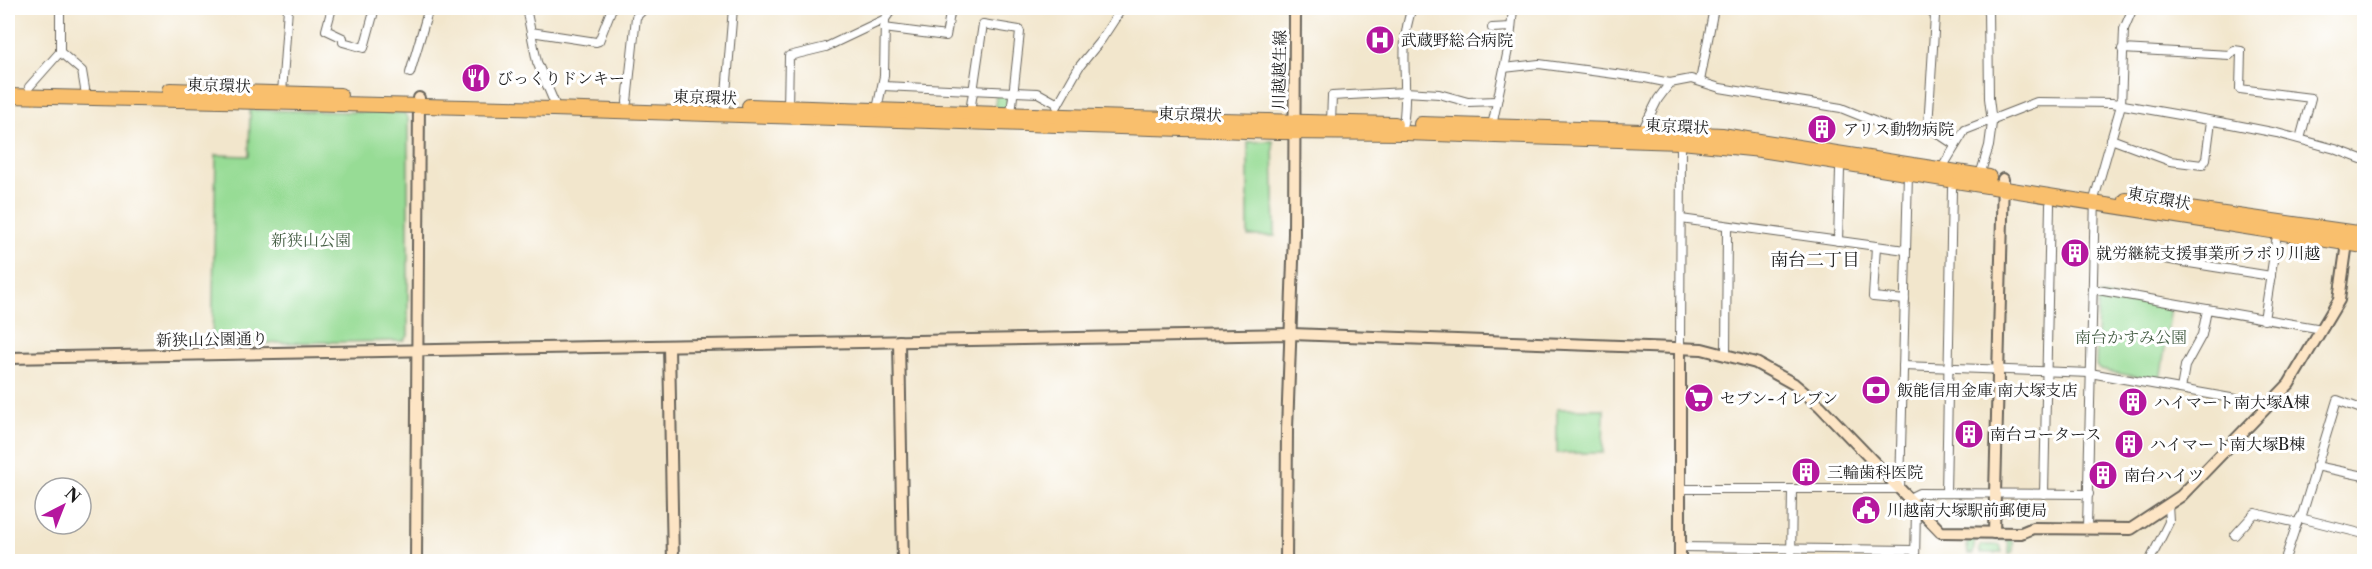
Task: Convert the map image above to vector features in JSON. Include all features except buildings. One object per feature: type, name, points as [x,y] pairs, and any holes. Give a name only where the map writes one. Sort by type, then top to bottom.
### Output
[{"type":"highway","name":"東京環状","points":[[8,87],[282,93],[419,102],[627,102],[1011,114],[1056,109],[1405,133],[1681,142],[1761,150],[1908,173],[2003,184],[2364,246]]},
{"type":"highway","name":"東京環状","points":[[8,96],[419,102],[1293,127],[1331,122],[1642,131],[1722,135],[1942,168],[1980,175],[2003,184]]},
{"type":"highway","name":"東京環状","points":[[2095,200],[2364,234]]},
{"type":"street","points":[[29,87],[60,52],[60,8]]},
{"type":"street","points":[[282,93],[288,8]]},
{"type":"street","points":[[332,8],[326,30],[340,34],[343,42],[364,48],[375,8]]},
{"type":"street","points":[[410,73],[429,8]]},
{"type":"street","points":[[526,8],[537,62],[554,102]]},
{"type":"street","points":[[531,32],[596,42],[599,41],[612,8]]},
{"type":"street","points":[[627,102],[636,17],[645,8]]},
{"type":"street","points":[[725,105],[733,8]]},
{"type":"street","points":[[877,109],[883,86],[885,23],[893,8]]},
{"type":"street","points":[[788,107],[789,56],[826,47],[885,23],[946,36],[951,8]]},
{"type":"street","points":[[883,86],[1038,93],[1056,109],[1079,68],[1107,33],[1118,11],[1122,8]]},
{"type":"street","name":"川越越生線","points":[[1286,561],[1287,430],[1294,233],[1295,8]]},
{"type":"street","points":[[1403,124],[1404,42],[1406,24],[1412,8]]},
{"type":"street","points":[[1700,81],[1714,8]]},
{"type":"street","points":[[1927,8],[1935,16],[1928,127]]},
{"type":"street","points":[[1980,175],[1989,146],[1992,118],[1989,98],[1988,8]]},
{"type":"street","points":[[2087,528],[2095,200],[2121,105],[2124,29],[2133,8]]},
{"type":"street","points":[[1492,126],[1513,9]]},
{"type":"street","points":[[970,112],[983,24],[1020,32],[1011,114]]},
{"type":"street","points":[[1492,28],[1511,27]]},
{"type":"street","points":[[2122,49],[2230,55],[2234,50],[2241,51],[2240,89],[2311,98],[2300,139]]},
{"type":"street","points":[[60,52],[82,71],[85,89]]},
{"type":"street","points":[[1504,68],[1539,64],[1670,83],[1700,81],[1720,88],[1841,108],[1891,128],[1911,130],[1928,127],[1955,145]]},
{"type":"street","points":[[1642,131],[1658,99],[1670,83]]},
{"type":"street","points":[[1331,122],[1332,96],[1405,92],[1439,94],[1468,102],[1497,101]]},
{"type":"street","points":[[416,561],[419,102]]},
{"type":"street","points":[[1942,168],[1965,130],[2037,102],[2121,105],[2300,139],[2364,159]]},
{"type":"street","points":[[2111,139],[2170,161],[2202,165],[2206,159],[2211,121]]},
{"type":"street","points":[[1680,561],[1681,142]]},
{"type":"street","points":[[1838,241],[1840,170]]},
{"type":"street","points":[[1680,489],[1900,489],[1908,173]]},
{"type":"street","points":[[1994,533],[2003,184]]},
{"type":"street","points":[[1946,493],[1952,189]]},
{"type":"street","points":[[2044,494],[2050,205]]},
{"type":"street","points":[[1681,219],[1905,250]]},
{"type":"street","points":[[1726,354],[1727,227]]},
{"type":"street","points":[[2264,320],[2276,241]]},
{"type":"street","name":"新狭山公園通り","points":[[8,358],[1291,334],[1680,348],[1726,354],[1768,368],[1794,384],[1820,406],[1944,533],[2021,533],[2033,528],[2135,528],[2190,488],[2286,389],[2339,300],[2347,243]]},
{"type":"street","points":[[1876,246],[1873,297],[1905,300]]},
{"type":"street","points":[[2094,248],[2271,276]]},
{"type":"street","points":[[2092,289],[2322,329]]},
{"type":"street","points":[[2181,389],[2185,366],[2202,334],[2207,310]]},
{"type":"street","points":[[899,341],[903,561]]},
{"type":"street","points":[[669,346],[673,561]]},
{"type":"street","points":[[1903,366],[2090,373],[2270,405]]},
{"type":"street","points":[[2284,561],[2337,400],[2364,410]]},
{"type":"street","points":[[2316,466],[2364,476]]},
{"type":"street","points":[[1791,561],[1792,489]]},
{"type":"street","points":[[1915,561],[1913,502],[1919,493],[2089,494]]},
{"type":"street","points":[[2149,561],[2169,522],[2168,505]]},
{"type":"street","points":[[2235,535],[2254,513],[2364,534]]},
{"type":"street","points":[[1680,547],[1915,550]]},
{"type":"green space","points":[[996,93],[1010,94],[1009,109],[995,108]]},
{"type":"green space","name":"新狭山公園","points":[[250,110],[404,113],[408,118],[408,336],[403,341],[212,344],[216,155],[249,156]]},
{"type":"green space","points":[[1273,141],[1275,236],[1248,236],[1248,142]]},
{"type":"green space","name":"南台かすみ公園","points":[[2100,295],[2171,307],[2160,381],[2100,370],[2096,366],[2098,298]]},
{"type":"green space","points":[[1557,409],[1604,409],[1603,453],[1557,453]]},
{"type":"green space","points":[[1969,538],[2011,539],[2013,551],[2009,554],[2008,540],[1975,539],[1973,554],[1968,554]]},
{"type":"green space","points":[[2000,545],[2002,553],[1980,553],[1980,547]]},
{"type":"place","name":"武蔵野総合病院","points":[[1380,40]]},
{"type":"place","name":"びっくりドンキー","points":[[476,78]]},
{"type":"place","name":"アリス動物病院","points":[[1822,129]]},
{"type":"place","name":"就労継続支援事業所ラボリ川越","points":[[2075,253]]},
{"type":"place","name":"飯能信用金庫 南大塚支店","points":[[1876,390]]},
{"type":"place","name":"セブン-イレブン","points":[[1699,398]]},
{"type":"place","name":"ハイマート南大塚A棟","points":[[2133,402]]},
{"type":"place","name":"南台コータース","points":[[1969,434]]},
{"type":"place","name":"ハイマート南大塚B棟","points":[[2129,444]]},
{"type":"place","name":"三輪歯科医院","points":[[1806,472]]},
{"type":"place","name":"南台ハイツ","points":[[2103,475]]},
{"type":"place","name":"川越南大塚駅前郵便局","points":[[1866,510]]},
{"type":"district","name":"南台二丁目","points":[[1815,260]]}]
